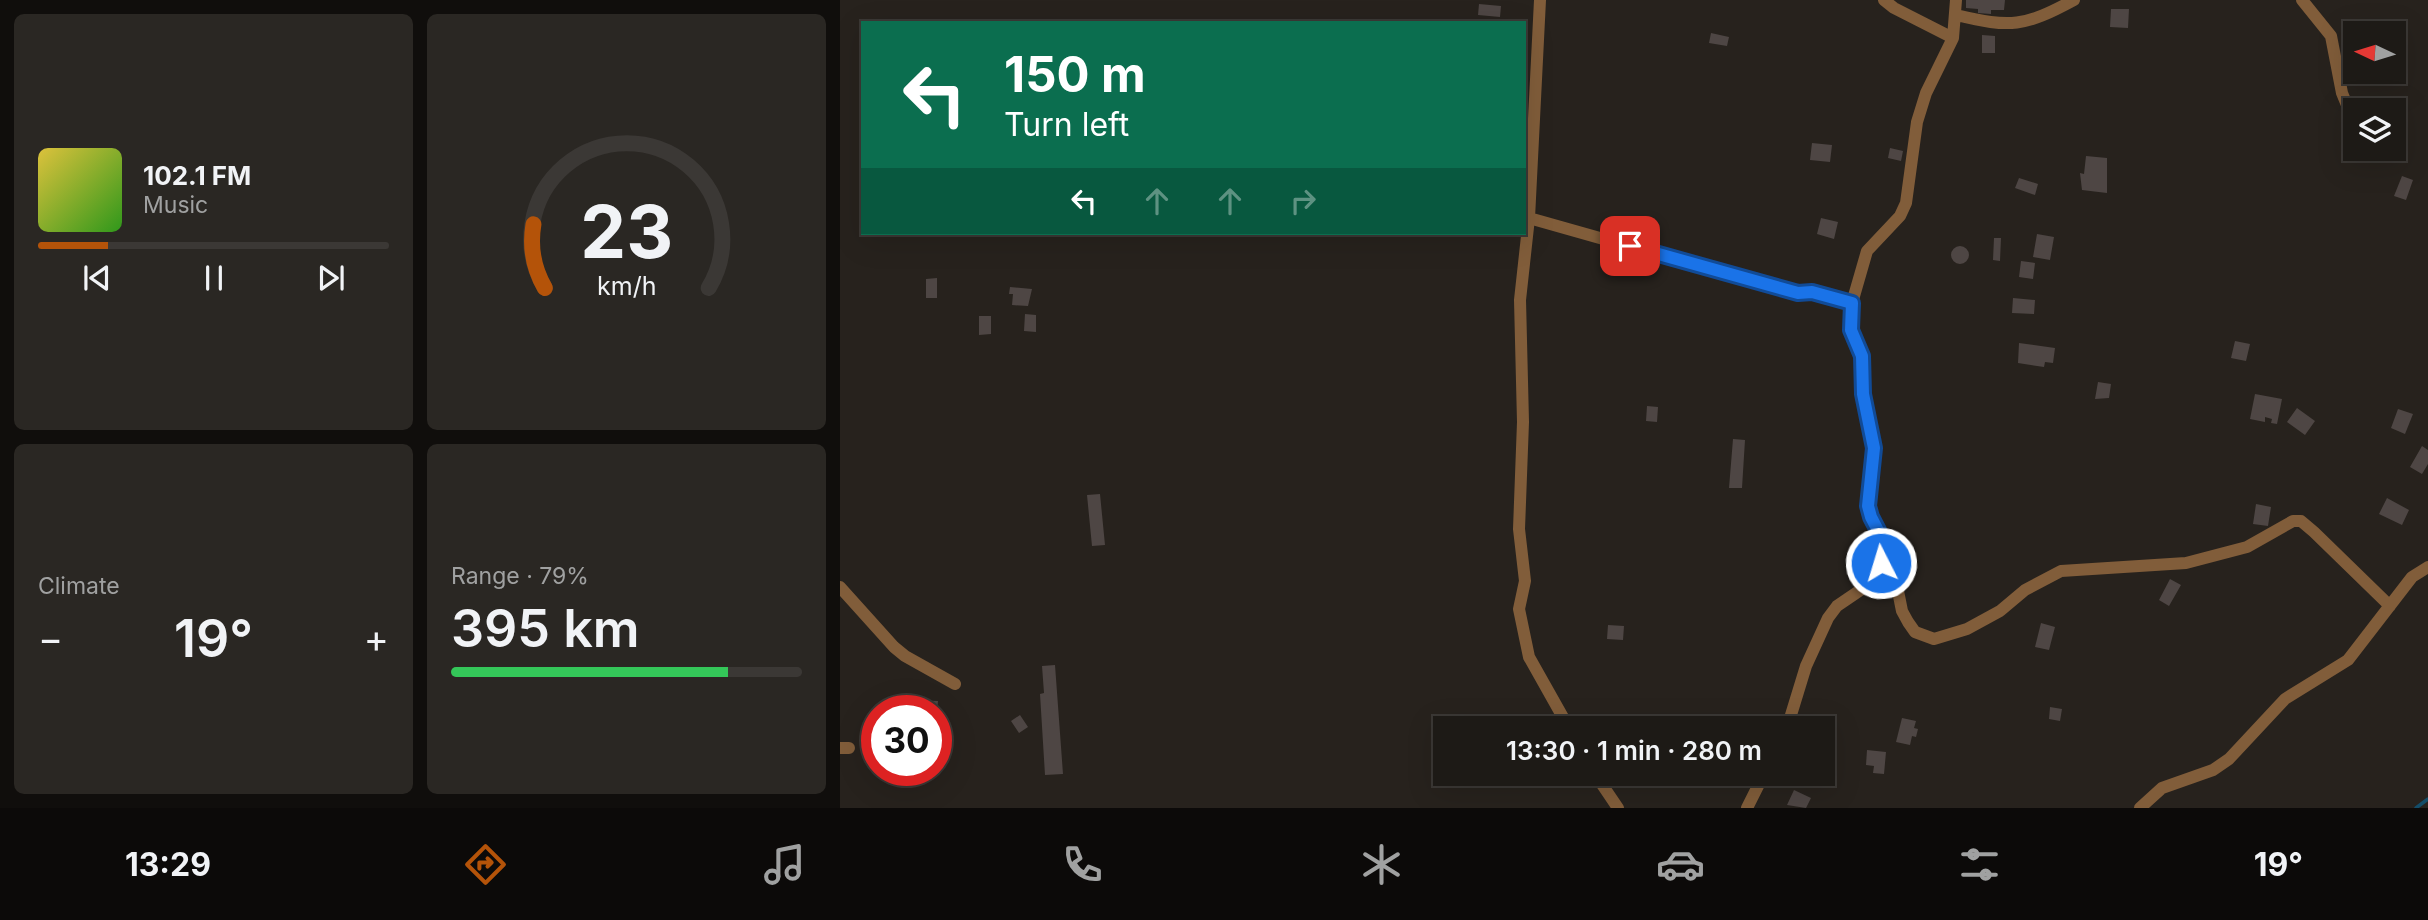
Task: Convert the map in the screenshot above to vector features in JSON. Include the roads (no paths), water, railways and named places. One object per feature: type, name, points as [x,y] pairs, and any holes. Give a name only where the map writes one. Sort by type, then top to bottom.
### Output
[{"type":"street","points":[[1540,0],[1529,218],[1520,300],[1523,422],[1519,529],[1525,581],[1519,609],[1529,657],[1562,716]]},
{"type":"street","points":[[1884,0],[1953,38]]},
{"type":"street","points":[[1956,0],[1953,38],[1923,103],[1906,203],[1900,216],[1867,251],[1852,303],[1851,330],[1862,356],[1863,394],[1874,448],[1868,506],[1895,576],[1902,611],[1915,632],[1934,639],[1967,629],[2000,611],[2025,590],[2061,571],[2186,563],[2247,547],[2292,521],[2301,521],[2314,532],[2390,606]]},
{"type":"street","points":[[1956,15],[1995,24],[2023,23],[2044,17],[2074,0]]},
{"type":"street","points":[[2302,0],[2331,36],[2344,98]]},
{"type":"street","points":[[1529,218],[1798,293],[1812,292],[1852,303]]},
{"type":"street","points":[[1791,716],[1806,666],[1828,618],[1837,606],[1862,589],[1877,573],[1885,555]]},
{"type":"street","points":[[2140,808],[2162,788],[2202,775],[2229,759],[2285,699],[2348,660],[2412,577],[2428,566]]},
{"type":"street","points":[[840,587],[905,656],[955,684]]},
{"type":"street","points":[[1602,786],[1613,805]]},
{"type":"street","points":[[1746,808],[1758,786]]},
{"type":"waterway","points":[[2416,808],[2428,799]]}]
